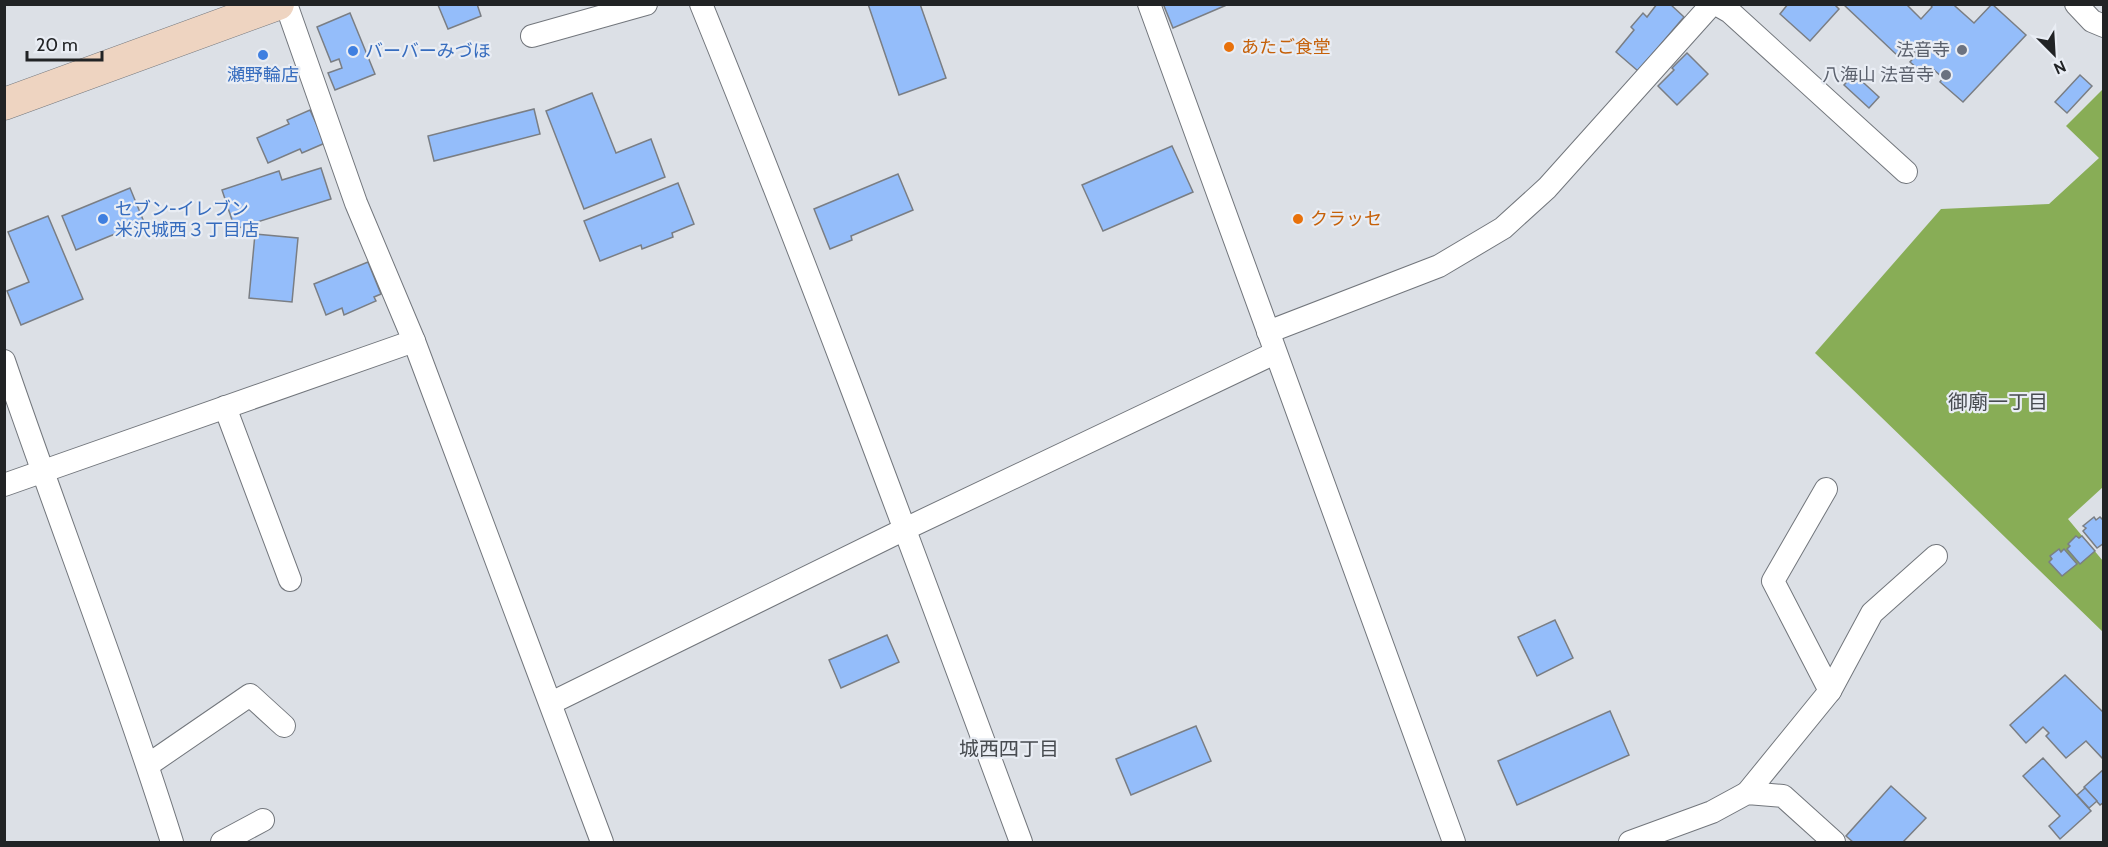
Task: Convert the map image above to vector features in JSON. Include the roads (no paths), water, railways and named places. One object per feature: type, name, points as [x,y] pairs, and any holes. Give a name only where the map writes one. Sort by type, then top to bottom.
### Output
[{"type":"main road","points":[[4,104],[278,4]]},
{"type":"street","points":[[286,4],[356,203],[414,341],[602,843]]},
{"type":"street","points":[[532,36],[646,4]]},
{"type":"street","points":[[701,4],[754,132],[1021,843]]},
{"type":"street","points":[[1149,4],[1454,843]]},
{"type":"street","points":[[550,704],[905,529],[1271,343],[1438,266],[1503,228],[1547,188],[1714,4],[1730,12],[1906,172]]},
{"type":"street","points":[[2076,4],[2092,21],[2103,26]]},
{"type":"street","points":[[4,485],[414,341]]},
{"type":"street","points":[[4,361],[42,473],[148,765],[172,843]]},
{"type":"street","points":[[225,407],[290,580]]},
{"type":"street","points":[[1826,489],[1773,580],[1830,691]]},
{"type":"street","points":[[1630,843],[1712,812],[1747,793],[1830,691],[1872,613],[1936,556]]},
{"type":"street","points":[[148,765],[250,695],[284,726]]},
{"type":"street","points":[[1747,793],[1783,796],[1834,843]]},
{"type":"street","points":[[222,843],[263,820]]},
{"type":"place","name":"あたご食堂","points":[[1229,47]]},
{"type":"place","name":"法音寺","points":[[1962,50]]},
{"type":"place","name":"バーバーみづほ","points":[[353,51]]},
{"type":"place","name":"瀬野輪店","points":[[263,55]]},
{"type":"place","name":"八海山 法音寺","points":[[1946,75]]},
{"type":"place","name":"セブン-イレブン 米沢城西３丁目店","points":[[103,219]]},
{"type":"place","name":"クラッセ","points":[[1298,219]]},
{"type":"district","name":"御廟一丁目","points":[[1998,402]]},
{"type":"district","name":"城西四丁目","points":[[1009,749]]}]
